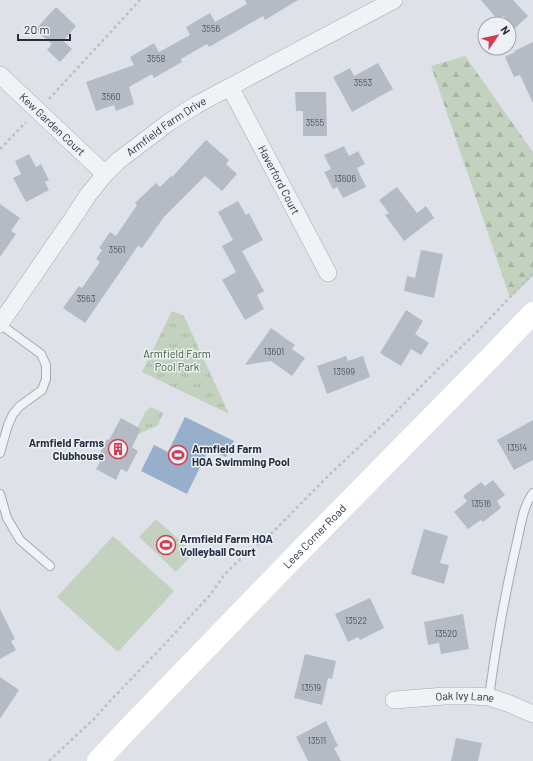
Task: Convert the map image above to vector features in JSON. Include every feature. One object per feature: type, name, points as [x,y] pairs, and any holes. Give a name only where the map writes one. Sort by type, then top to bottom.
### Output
[{"type":"street","name":"Armfield Farm Drive","points":[[0,324],[76,215],[88,195],[118,161],[168,123],[196,105],[394,0]]},
{"type":"street","name":"Kew Garden Court","points":[[0,75],[105,174]]},
{"type":"street","name":"Haverford Court","points":[[230,87],[328,273]]},
{"type":"street","name":"Lees Corner Road","points":[[98,761],[300,551],[533,313]]},
{"type":"street","name":"Oak Ivy Lane","points":[[394,700],[445,696],[489,697],[533,714]]},
{"type":"lane","points":[[0,324],[41,354],[46,365],[46,379],[42,390],[20,406],[13,414],[8,425],[0,453]]},
{"type":"lane","points":[[489,697],[494,658],[513,560],[526,506],[533,492]]},
{"type":"lane","points":[[0,494],[7,518],[20,540],[50,566]]},
{"type":"path","points":[[0,150],[140,0]]},
{"type":"path","points":[[49,761],[95,718],[110,700],[164,645],[210,595],[225,574],[274,531],[328,476],[391,417],[475,334],[533,273]]},
{"type":"green space","points":[[465,56],[533,152],[533,276],[510,298],[431,66]]},
{"type":"green space","name":"Armfield Farm Pool Park","points":[[172,311],[184,316],[229,414],[142,372]]},
{"type":"green space","points":[[151,407],[164,413],[157,426],[138,434],[135,432],[146,411]]},
{"type":"green space","name":"Armfield Farm HOA Volleyball Court","points":[[156,519],[194,553],[176,572],[139,537]]},
{"type":"green space","points":[[113,536],[174,591],[118,652],[57,597]]},
{"type":"water","name":"Armfield Farm HOA Swimming Pool","points":[[185,417],[234,441],[226,457],[209,449],[187,494],[141,471],[154,445],[168,452]]},
{"type":"building","points":[[245,0],[298,0],[265,20],[263,16],[209,47],[207,44],[181,59],[182,62],[154,78],[152,74],[129,87],[134,104],[116,111],[114,105],[96,111],[86,82],[134,65],[130,57],[154,43],[159,52],[190,35],[186,27],[210,13],[215,22],[247,4]]},
{"type":"building","points":[[481,0],[513,0],[528,16],[517,26],[517,16],[495,16]]},
{"type":"building","points":[[56,7],[76,26],[63,41],[72,49],[60,62],[47,50],[52,44],[35,30]]},
{"type":"building","points":[[533,42],[533,103],[520,75],[514,77],[505,57],[517,56],[517,50]]},
{"type":"building","points":[[378,63],[393,89],[352,112],[333,77],[350,68],[354,76]]},
{"type":"building","points":[[295,92],[326,92],[327,136],[303,136],[303,111],[296,111]]},
{"type":"building","points":[[206,140],[229,160],[226,164],[237,174],[222,191],[205,176],[164,217],[142,248],[138,246],[85,323],[63,308],[79,286],[82,288],[100,262],[96,259],[102,250],[99,248],[110,232],[116,236],[137,205],[135,203],[156,183],[160,187],[171,176],[172,177]]},
{"type":"building","points":[[344,146],[349,156],[358,151],[365,164],[357,168],[366,187],[343,198],[337,187],[333,189],[324,172],[331,169],[324,155]]},
{"type":"building","points":[[29,154],[36,167],[41,164],[49,180],[45,182],[49,190],[26,202],[13,178],[21,174],[15,161]]},
{"type":"building","points":[[397,187],[417,213],[426,206],[434,218],[404,241],[385,215],[389,213],[379,200]]},
{"type":"building","points":[[238,201],[246,215],[249,213],[263,240],[242,251],[264,291],[257,295],[264,309],[245,320],[222,280],[236,272],[222,246],[233,240],[218,212]]},
{"type":"building","points":[[0,204],[20,218],[11,231],[16,234],[0,257]]},
{"type":"building","points":[[421,250],[443,254],[434,298],[404,291],[407,276],[415,278]]},
{"type":"building","points":[[406,310],[423,321],[415,334],[429,343],[421,355],[411,349],[401,366],[380,353]]},
{"type":"building","points":[[271,328],[295,345],[292,349],[305,358],[292,376],[271,361],[245,365]]},
{"type":"building","points":[[346,356],[348,361],[363,356],[370,377],[327,394],[317,366]]},
{"type":"building","name":"Armfield Farms Clubhouse","points":[[121,418],[141,429],[132,447],[138,451],[127,472],[121,469],[116,480],[96,469],[103,457],[99,455],[107,439],[109,440]]},
{"type":"building","points":[[533,420],[533,460],[514,470],[497,440]]},
{"type":"building","points":[[493,480],[505,495],[497,501],[501,508],[483,522],[481,520],[468,529],[454,512],[467,501],[463,496],[481,482],[485,486]]},
{"type":"building","points":[[424,529],[448,536],[440,563],[449,565],[444,584],[411,574]]},
{"type":"building","points":[[370,598],[384,628],[360,640],[358,637],[348,642],[335,614]]},
{"type":"building","points":[[0,609],[15,639],[11,641],[16,650],[0,659]]},
{"type":"building","points":[[463,614],[469,649],[441,654],[439,643],[428,645],[424,622]]},
{"type":"building","points":[[305,654],[336,661],[332,679],[328,678],[322,705],[294,698]]},
{"type":"building","points":[[0,677],[19,690],[0,719]]},
{"type":"building","points":[[326,721],[338,746],[334,748],[341,761],[308,761],[296,737]]},
{"type":"building","points":[[456,738],[482,743],[478,761],[451,761]]},
{"type":"place","name":"Armfield Farms Clubhouse","points":[[118,449]]},
{"type":"place","name":"Armfield Farm HOA Swimming Pool","points":[[178,455]]},
{"type":"place","name":"Armfield Farm HOA Volleyball Court","points":[[166,545]]}]
